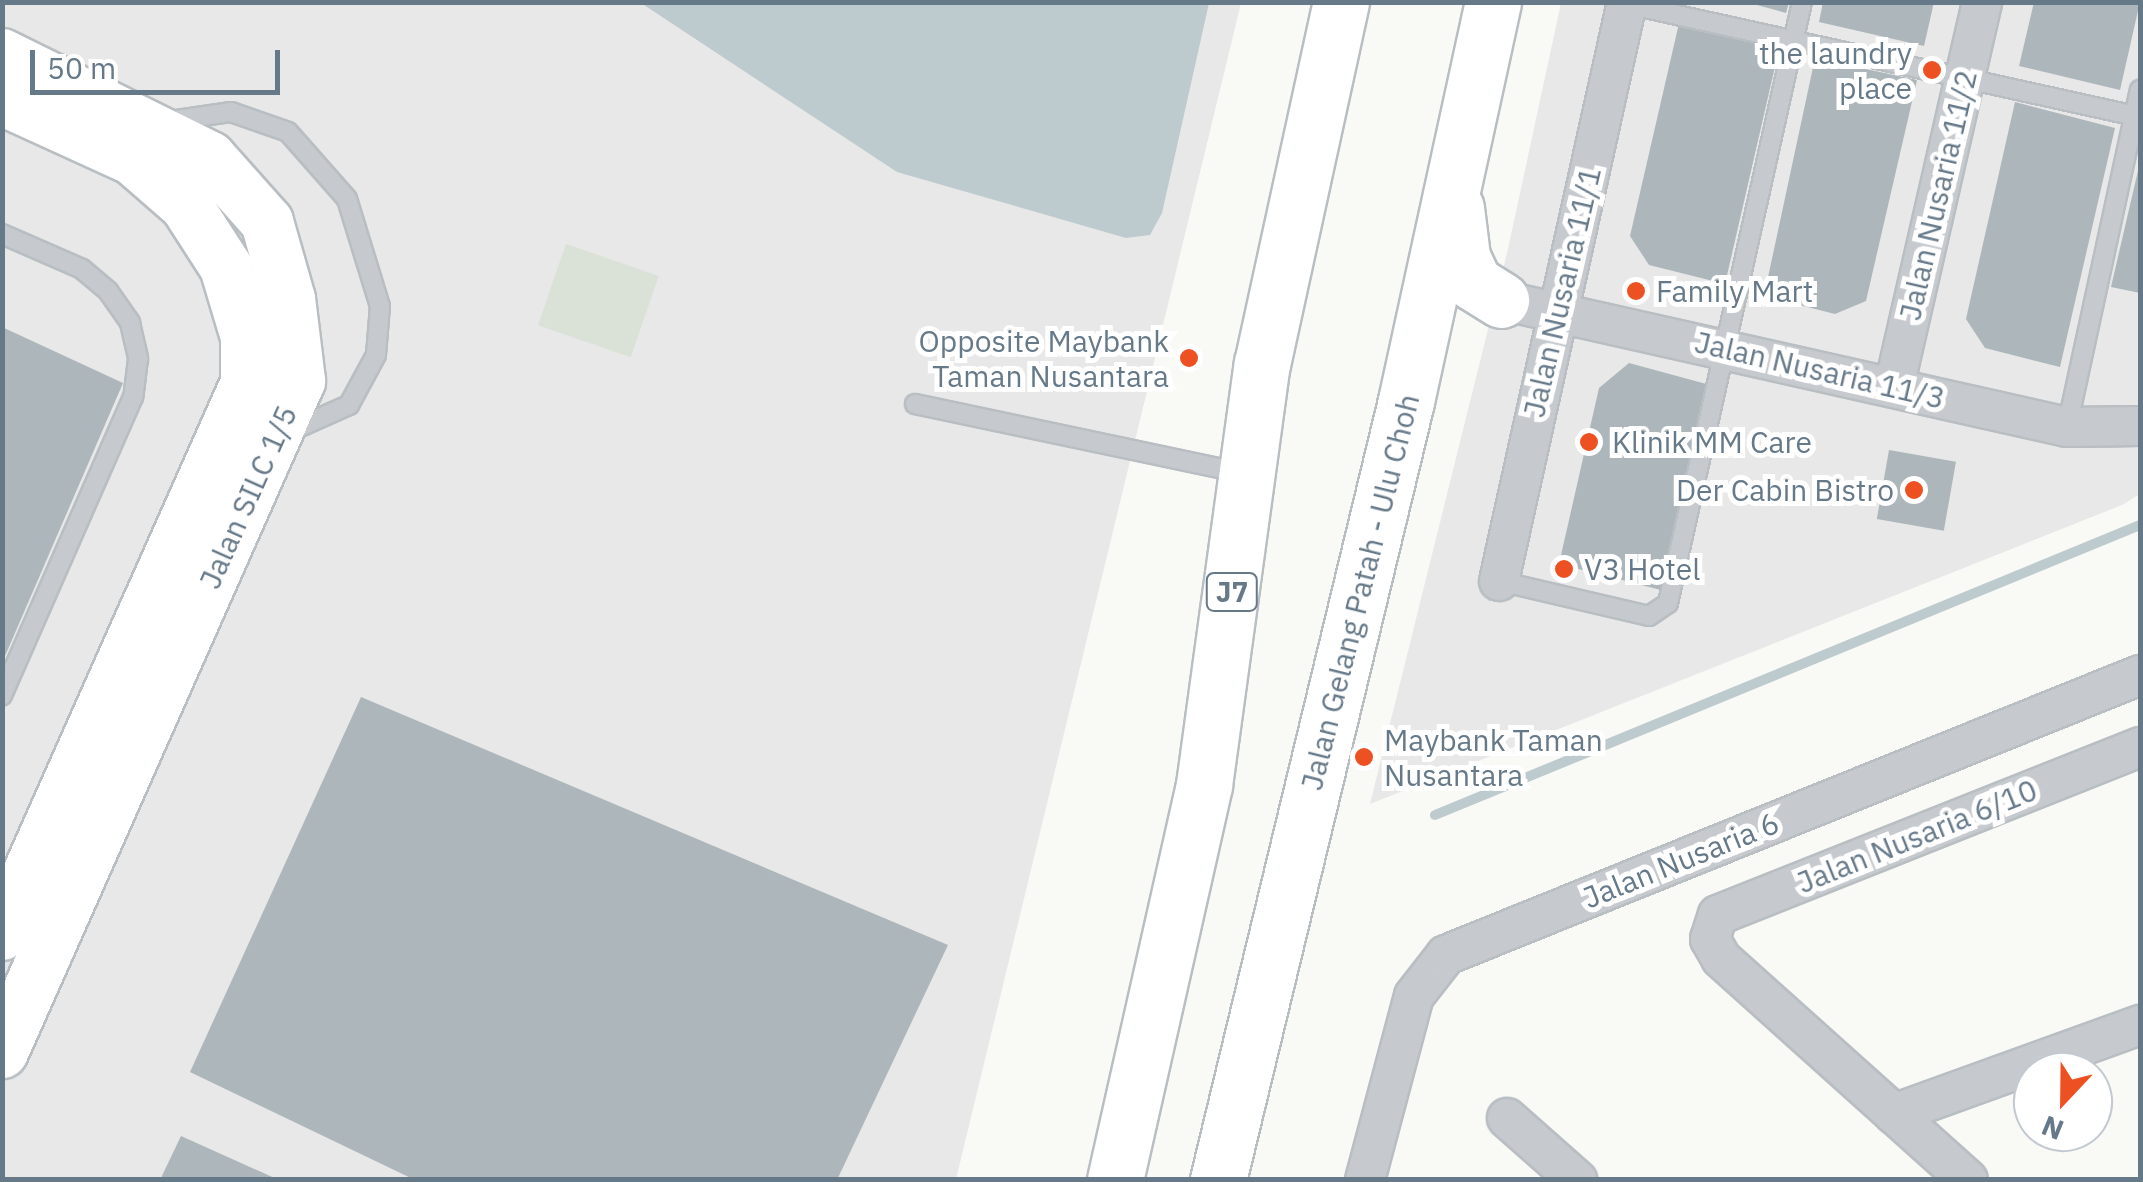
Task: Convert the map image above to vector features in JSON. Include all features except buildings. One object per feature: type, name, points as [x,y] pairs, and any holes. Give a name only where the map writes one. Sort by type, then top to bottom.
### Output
[{"type":"main road","name":"Jalan Gelang Patah - Ulu Choh","points":[[1218,1180],[1406,401],[1493,2]]},
{"type":"main road","name":"J7","points":[[1115,1180],[1204,785],[1262,364],[1339,9]]},
{"type":"main road","points":[[1461,150],[1455,218],[1462,256],[1474,283],[1502,300]]},
{"type":"main road","points":[[1406,401],[1446,316],[1464,304],[1502,300]]},
{"type":"street","name":"Jalan Nusaria 11/2","points":[[1894,387],[1982,2]]},
{"type":"street","name":"Jalan Nusaria 11/1","points":[[1499,581],[1627,3]]},
{"type":"street","name":"Jalan SILC 1/5","points":[[2,55],[149,124],[210,158],[267,222],[289,299],[300,381],[2,1052]]},
{"type":"street","name":"Jalan SILC 1/5","points":[[2,99],[134,159],[186,206],[226,267],[248,337],[247,383],[2,934]]},
{"type":"street","name":"Jalan Nusaria 11/3","points":[[1502,300],[1725,347],[2066,427],[2140,426]]},
{"type":"street","name":"Jalan Nusaria 6","points":[[1365,1180],[1414,996],[1446,954],[2140,675]]},
{"type":"street","name":"Jalan Nusaria 6/10","points":[[1894,1114],[1720,958],[1710,939],[1718,915],[2140,747]]},
{"type":"street","points":[[1968,1180],[1894,1114],[2140,1026]]},
{"type":"street","points":[[1508,1118],[1577,1180]]},
{"type":"lane","points":[[1499,581],[1649,616],[1668,602],[1802,2]]},
{"type":"lane","points":[[1627,3],[2138,116]]},
{"type":"lane","points":[[2066,427],[2138,116],[2140,90]]},
{"type":"lane","points":[[149,124],[231,112],[288,132],[347,198],[380,306],[376,355],[349,405],[274,439]]},
{"type":"lane","points":[[2,234],[82,269],[108,291],[130,323],[138,359],[133,397],[2,695]]},
{"type":"lane","points":[[915,404],[1248,474]]},
{"type":"shaded area","points":[[2,3],[1241,3],[956,1179],[3,1179]]},
{"type":"shaded area","points":[[641,3],[1209,3],[1162,213],[1150,235],[1126,238],[897,172]]},
{"type":"shaded area","points":[[1561,3],[2140,3],[2140,494],[2122,505],[1370,804],[1508,249]]},
{"type":"shaded area","points":[[566,244],[659,276],[631,357],[538,325]]},
{"type":"waterway","points":[[1435,815],[2140,525]]},
{"type":"place","name":"the laundry place","points":[[1932,70]]},
{"type":"place","name":"Family Mart","points":[[1636,291]]},
{"type":"place","name":"Opposite Maybank Taman Nusantara","points":[[1189,358]]},
{"type":"place","name":"Klinik MM Care","points":[[1589,442]]},
{"type":"place","name":"Der Cabin Bistro","points":[[1914,490]]},
{"type":"place","name":"V3 Hotel","points":[[1564,569]]},
{"type":"place","name":"Maybank Taman Nusantara","points":[[1364,757]]}]
